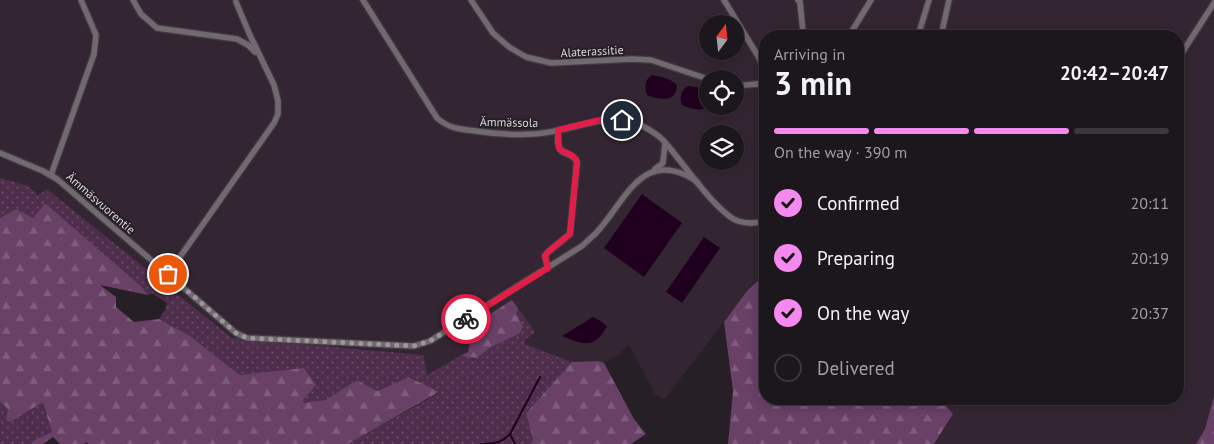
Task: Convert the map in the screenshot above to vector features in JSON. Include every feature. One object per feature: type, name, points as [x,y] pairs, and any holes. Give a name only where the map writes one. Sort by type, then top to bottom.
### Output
[{"type":"street","points":[[51,175],[94,54],[96,35],[81,0]]},
{"type":"street","points":[[133,0],[140,14],[156,28],[237,39],[248,44],[260,57]]},
{"type":"street","name":"Ämmässola","points":[[364,0],[437,118],[446,126],[484,133],[533,134],[600,120],[622,120],[643,126],[654,132],[665,142],[723,212],[737,220],[750,223],[759,222]]},
{"type":"street","name":"Alaterassitie","points":[[470,0],[493,32],[509,47],[526,57],[551,63],[632,59],[651,60],[699,76]]},
{"type":"street","points":[[724,0],[759,58]]},
{"type":"street","points":[[798,0],[800,2],[803,30]]},
{"type":"street","points":[[853,30],[871,0]]},
{"type":"street","points":[[920,30],[929,0]]},
{"type":"street","points":[[942,30],[949,0]]},
{"type":"street","points":[[168,274],[274,124],[278,114],[278,101],[274,85],[236,2]]},
{"type":"street","points":[[1184,50],[1214,3]]},
{"type":"street","points":[[744,85],[759,84]]},
{"type":"street","points":[[548,268],[545,256],[570,234],[577,162],[573,156],[562,152],[559,148],[558,130]]},
{"type":"street","name":"Ämmäsvuorentie","points":[[0,153],[58,179],[236,333],[247,338],[414,346],[430,341],[582,246],[596,233],[636,184],[663,163],[665,142]]},
{"type":"street","points":[[652,172],[662,170],[678,172],[687,174],[697,182]]},
{"type":"shaded area","points":[[0,0],[1214,0],[1214,396],[1205,429],[1196,444],[934,444],[953,414],[946,405],[1184,405],[1184,30],[759,30],[759,280],[747,291],[664,400],[655,394],[629,344],[619,355],[604,363],[599,361],[572,362],[525,344],[525,340],[468,352],[427,375],[424,355],[232,338],[47,189],[0,218]]},
{"type":"shaded area","points":[[652,75],[669,79],[677,85],[674,95],[662,99],[647,95],[646,84]]},
{"type":"shaded area","points":[[688,86],[699,88],[699,109],[682,105],[681,94]]},
{"type":"shaded area","points":[[0,178],[28,186],[38,195],[47,189],[232,338],[424,355],[427,375],[460,356],[477,358],[491,347],[519,334],[516,315],[518,308],[535,332],[525,340],[525,344],[572,362],[526,413],[533,440],[530,444],[348,444],[439,393],[410,377],[376,391],[357,380],[325,400],[304,404],[303,400],[240,375],[190,336],[159,319],[167,303],[152,293],[148,295],[141,286],[45,203],[33,218],[16,209],[0,218]]},
{"type":"shaded area","points":[[642,194],[682,223],[644,277],[604,248]]},
{"type":"shaded area","points":[[704,237],[720,248],[682,303],[666,292]]},
{"type":"shaded area","points":[[593,317],[607,326],[598,339],[593,342],[582,343],[562,336]]},
{"type":"shaded area","points":[[0,402],[8,409],[43,402],[53,432],[31,442],[32,444],[0,444]]},
{"type":"green space","points":[[45,203],[141,286],[148,295],[100,285],[116,297],[116,307],[134,322],[159,319],[190,336],[240,375],[304,368],[316,385],[303,400],[304,403],[325,400],[357,380],[377,391],[409,377],[439,392],[348,444],[88,444],[87,442],[84,444],[60,444],[53,437],[43,444],[32,444],[31,442],[52,432],[43,402],[10,422],[6,420],[8,409],[0,402],[0,218],[16,209],[33,218]]},
{"type":"green space","points":[[759,280],[759,405],[946,405],[953,414],[934,444],[728,444],[733,391],[724,322],[747,291]]},
{"type":"green space","points":[[512,300],[518,308],[516,315],[523,326],[519,334],[491,347],[477,358],[460,356],[468,352],[473,325]]},
{"type":"green space","points":[[599,361],[604,363],[634,419],[646,434],[631,444],[530,444],[533,440],[526,413],[572,362]]},
{"type":"green space","points":[[1214,396],[1214,444],[1196,444],[1205,429]]},
{"type":"waterway","points":[[481,444],[503,440],[510,434],[540,377]]},
{"type":"waterway","points":[[510,434],[515,444]]},
{"type":"way so far","points":[[168,274],[236,333],[247,338],[414,346],[430,341],[466,319]]},
{"type":"route","points":[[466,319],[548,268],[545,256],[570,234],[577,162],[573,156],[562,152],[559,148],[558,130],[600,120],[622,120]]}]
